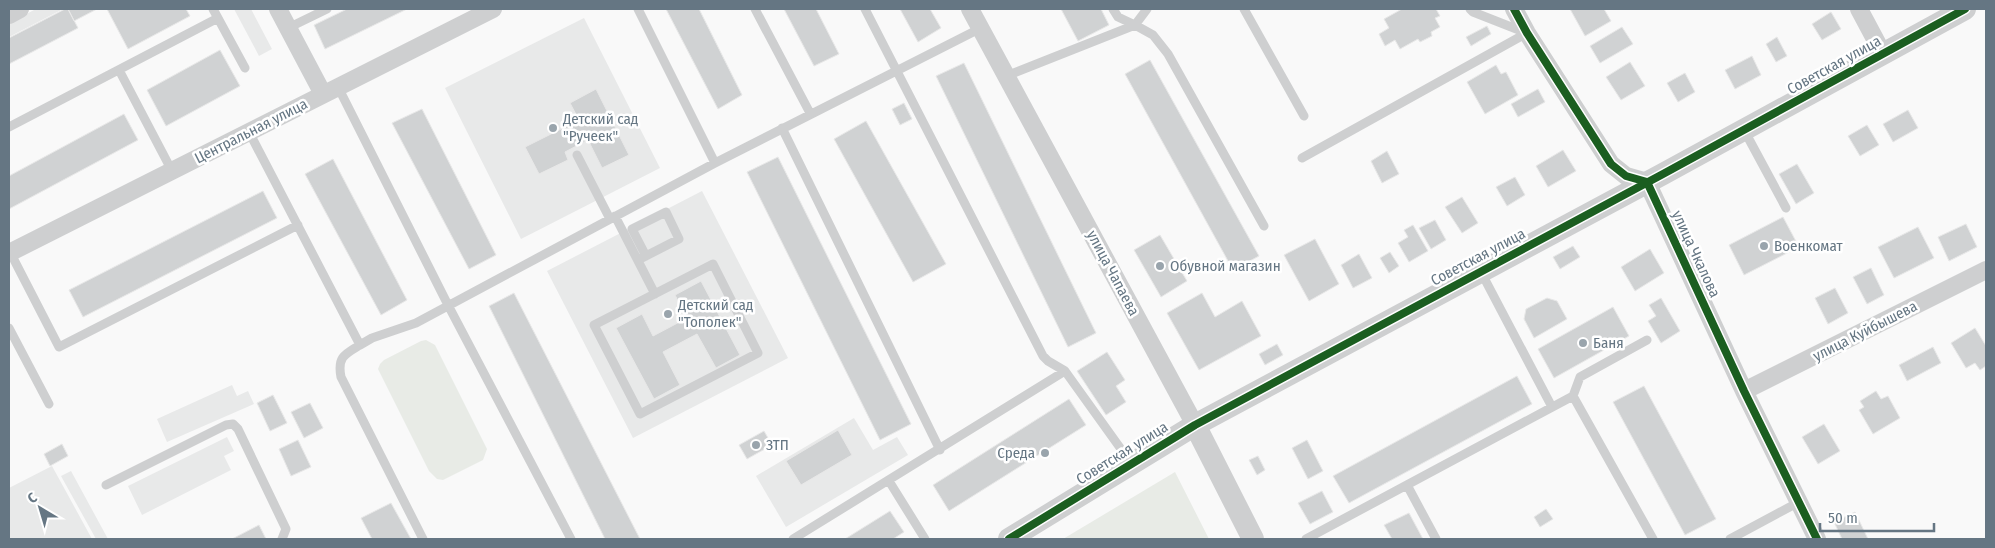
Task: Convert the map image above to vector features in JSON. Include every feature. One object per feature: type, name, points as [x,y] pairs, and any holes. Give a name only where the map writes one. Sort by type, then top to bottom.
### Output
[{"type":"street","points":[[9,15],[20,9]]},
{"type":"street","points":[[278,9],[288,28],[331,91]]},
{"type":"street","name":"Центральная улица","points":[[9,253],[493,9]]},
{"type":"street","name":"улица Чапаева","points":[[970,9],[1195,424],[1253,539]]},
{"type":"street","points":[[1514,9],[1527,33],[1611,164],[1626,176],[1647,182]]},
{"type":"street","points":[[1859,9],[1883,54]]},
{"type":"street","name":"Советская улица","points":[[1009,539],[1195,424],[1481,272],[1965,9]]},
{"type":"street","name":"улица Чкалова","points":[[1647,182],[1744,391],[1818,539]]},
{"type":"street","name":"улица Куйбышева","points":[[1744,391],[1986,270]]},
{"type":"lane","points":[[213,9],[245,68]]},
{"type":"lane","points":[[288,28],[327,9]]},
{"type":"lane","points":[[638,9],[715,163]]},
{"type":"lane","points":[[755,9],[810,114]]},
{"type":"lane","points":[[865,9],[1043,356],[1065,371],[1131,464]]},
{"type":"lane","points":[[1113,9],[1118,17],[1153,35],[1168,54],[1264,226]]},
{"type":"lane","points":[[1006,76],[1135,25],[1146,9]]},
{"type":"lane","points":[[1244,9],[1304,116]]},
{"type":"lane","points":[[1470,9],[1473,12],[1527,33]]},
{"type":"lane","points":[[9,127],[218,18]]},
{"type":"lane","points":[[423,539],[341,377],[339,365],[344,355],[372,338],[416,322],[782,128],[981,28]]},
{"type":"lane","points":[[1302,158],[1527,33]]},
{"type":"lane","points":[[119,70],[172,171]]},
{"type":"lane","points":[[331,91],[448,305],[571,539]]},
{"type":"lane","points":[[782,128],[940,450]]},
{"type":"lane","points":[[1744,130],[1786,208]]},
{"type":"lane","points":[[249,132],[360,345]]},
{"type":"lane","points":[[577,155],[612,218],[642,258]]},
{"type":"lane","points":[[642,258],[679,239],[666,212],[632,229],[642,258],[655,294]]},
{"type":"lane","points":[[9,253],[59,347],[298,225]]},
{"type":"lane","points":[[713,264],[758,354],[640,414],[594,325],[655,294],[713,264]]},
{"type":"lane","points":[[1481,272],[1552,407]]},
{"type":"lane","points":[[9,328],[49,404]]},
{"type":"lane","points":[[1306,539],[1573,396],[1580,377],[1647,340]]},
{"type":"lane","points":[[792,539],[940,450],[1065,371]]},
{"type":"lane","points":[[1573,396],[1653,539]]},
{"type":"lane","points":[[106,485],[233,424],[238,429],[286,529],[282,539]]},
{"type":"lane","points":[[889,481],[925,539]]},
{"type":"lane","points":[[1407,486],[1436,539]]},
{"type":"lane","points":[[1730,539],[1799,502]]},
{"type":"shaded area","points":[[36,9],[63,9],[9,37],[9,23]]},
{"type":"shaded area","points":[[234,9],[251,9],[272,49],[259,56]]},
{"type":"shaded area","name":"Детский сад \"Ручеек\"","points":[[584,18],[660,168],[521,239],[445,88]]},
{"type":"shaded area","name":"Детский сад \"Тополек\"","points":[[702,191],[788,358],[633,438],[547,271]]},
{"type":"shaded area","points":[[426,340],[435,345],[487,449],[483,460],[443,480],[437,479],[429,471],[378,369],[384,360]]},
{"type":"shaded area","points":[[232,385],[237,396],[248,391],[254,404],[167,442],[157,419]]},
{"type":"shaded area","points":[[854,418],[873,450],[897,437],[908,455],[786,527],[756,476]]},
{"type":"shaded area","points":[[227,437],[234,451],[224,456],[231,470],[142,515],[128,486]]},
{"type":"shaded area","points":[[52,466],[92,539],[9,539],[9,488]]},
{"type":"shaded area","points":[[71,471],[108,539],[96,539],[61,476]]},
{"type":"shaded area","points":[[1175,472],[1209,539],[1063,539]]},
{"type":"building","points":[[68,9],[78,28],[9,64],[9,38]]},
{"type":"building","points":[[68,9],[97,9],[74,21]]},
{"type":"building","points":[[107,9],[186,9],[190,16],[128,49]]},
{"type":"building","points":[[347,9],[407,9],[325,49],[314,25]]},
{"type":"building","points":[[666,9],[699,9],[742,95],[718,109]]},
{"type":"building","points":[[784,9],[816,9],[839,54],[814,66]]},
{"type":"building","points":[[900,9],[930,9],[941,28],[918,42]]},
{"type":"building","points":[[1061,9],[1101,9],[1109,25],[1078,41]]},
{"type":"building","points":[[1402,9],[1436,9],[1440,16],[1435,18],[1440,27],[1431,32],[1432,36],[1420,42],[1418,39],[1400,49],[1395,40],[1385,46],[1379,34],[1389,28],[1384,19]]},
{"type":"building","points":[[1570,9],[1604,9],[1611,21],[1585,36]]},
{"type":"building","points":[[1831,12],[1841,29],[1822,40],[1812,24]]},
{"type":"building","points":[[1487,26],[1491,34],[1471,46],[1466,37]]},
{"type":"building","points":[[1622,27],[1633,44],[1600,63],[1590,46]]},
{"type":"building","points":[[1777,37],[1787,56],[1776,62],[1766,44]]},
{"type":"building","points":[[220,50],[240,86],[166,126],[147,90]]},
{"type":"building","points":[[1752,56],[1761,75],[1735,89],[1725,70]]},
{"type":"building","points":[[1150,60],[1259,256],[1233,270],[1125,74]]},
{"type":"building","points":[[1630,62],[1645,86],[1621,100],[1606,77]]},
{"type":"building","points":[[964,63],[1096,333],[1068,347],[936,76]]},
{"type":"building","points":[[1496,65],[1501,74],[1506,72],[1518,95],[1485,114],[1467,82]]},
{"type":"building","points":[[1685,73],[1695,92],[1678,102],[1667,83]]},
{"type":"building","points":[[596,89],[629,155],[602,168],[588,140],[565,152],[568,160],[539,174],[525,147],[579,120],[570,103]]},
{"type":"building","points":[[1538,89],[1545,102],[1518,117],[1511,104]]},
{"type":"building","points":[[904,103],[912,119],[900,125],[892,109]]},
{"type":"building","points":[[422,109],[496,255],[469,269],[392,123]]},
{"type":"building","points":[[1908,110],[1918,128],[1893,142],[1883,124]]},
{"type":"building","points":[[124,114],[138,140],[9,209],[9,176]]},
{"type":"building","points":[[866,121],[946,264],[913,282],[834,139]]},
{"type":"building","points":[[1867,125],[1879,145],[1860,156],[1848,136]]},
{"type":"building","points":[[1563,150],[1576,171],[1548,187],[1536,166]]},
{"type":"building","points":[[1387,151],[1399,174],[1382,183],[1371,161]]},
{"type":"building","points":[[778,157],[911,424],[880,440],[747,172]]},
{"type":"building","points":[[333,159],[407,300],[381,315],[305,174]]},
{"type":"building","points":[[1797,164],[1814,193],[1796,204],[1779,174]]},
{"type":"building","points":[[1515,177],[1525,195],[1507,206],[1496,187]]},
{"type":"building","points":[[263,191],[277,218],[83,317],[69,290]]},
{"type":"building","points":[[1462,197],[1478,223],[1462,233],[1445,207]]},
{"type":"building","name":"Военкомат","points":[[1783,217],[1799,247],[1744,275],[1729,245]]},
{"type":"building","points":[[1435,220],[1446,240],[1431,249],[1419,228]]},
{"type":"building","points":[[1966,224],[1977,247],[1949,261],[1938,237]]},
{"type":"building","points":[[1413,225],[1428,251],[1409,262],[1398,243],[1408,237],[1404,230]]},
{"type":"building","points":[[1918,227],[1934,258],[1894,278],[1878,247]]},
{"type":"building","name":"Обувной магазин","points":[[1160,235],[1187,281],[1161,297],[1134,250]]},
{"type":"building","points":[[1315,239],[1339,284],[1309,301],[1284,255]]},
{"type":"building","points":[[1573,246],[1580,257],[1560,269],[1553,257]]},
{"type":"building","points":[[1650,249],[1664,273],[1635,291],[1621,267]]},
{"type":"building","points":[[1390,252],[1399,266],[1389,273],[1380,258]]},
{"type":"building","points":[[1359,254],[1372,278],[1353,288],[1341,265]]},
{"type":"building","points":[[1871,268],[1884,295],[1867,304],[1853,277]]},
{"type":"building","points":[[701,281],[740,355],[716,368],[697,334],[663,352],[680,385],[654,399],[616,328],[642,314],[653,336],[687,318],[675,295]]},
{"type":"building","points":[[1835,288],[1848,313],[1828,324],[1815,298]]},
{"type":"building","points":[[514,293],[640,539],[605,539],[489,306]]},
{"type":"building","points":[[1202,293],[1215,317],[1242,301],[1261,336],[1199,370],[1167,313]]},
{"type":"building","points":[[1547,298],[1557,301],[1567,319],[1534,338],[1524,319],[1526,309]]},
{"type":"building","points":[[1661,298],[1680,331],[1661,343],[1648,321],[1656,316],[1649,305]]},
{"type":"building","name":"Баня","points":[[1613,307],[1629,336],[1554,378],[1538,349]]},
{"type":"building","points":[[1975,328],[1986,346],[1986,366],[1980,370],[1975,363],[1966,368],[1951,343]]},
{"type":"building","points":[[1277,344],[1283,355],[1265,365],[1259,354]]},
{"type":"building","points":[[1933,347],[1941,363],[1907,381],[1899,365]]},
{"type":"building","points":[[1107,352],[1125,380],[1116,386],[1126,402],[1106,415],[1077,371]]},
{"type":"building","points":[[1517,376],[1532,404],[1349,503],[1333,476]]},
{"type":"building","points":[[1644,386],[1716,519],[1685,535],[1613,402]]},
{"type":"building","points":[[1876,391],[1881,399],[1888,396],[1900,418],[1873,434],[1859,410],[1864,407],[1860,401]]},
{"type":"building","points":[[273,395],[287,423],[270,431],[257,403]]},
{"type":"building","points":[[1069,399],[1086,425],[949,511],[933,485]]},
{"type":"building","points":[[310,403],[323,428],[304,438],[291,412]]},
{"type":"building","points":[[1824,424],[1840,451],[1818,464],[1802,437]]},
{"type":"building","points":[[838,430],[852,455],[801,485],[786,461]]},
{"type":"building","name":"ЗТП","points":[[764,431],[772,445],[747,459],[739,445]]},
{"type":"building","points":[[298,440],[311,467],[291,476],[279,449]]},
{"type":"building","points":[[1307,440],[1323,471],[1308,479],[1292,448]]},
{"type":"building","points":[[62,444],[68,456],[50,466],[44,454]]},
{"type":"building","points":[[1258,456],[1265,470],[1257,475],[1249,460]]},
{"type":"building","points":[[1322,491],[1333,512],[1310,524],[1298,503]]},
{"type":"building","points":[[391,503],[411,539],[372,539],[361,518]]},
{"type":"building","points":[[1546,509],[1553,519],[1540,527],[1534,517]]},
{"type":"building","points":[[890,511],[904,532],[893,539],[845,539]]},
{"type":"building","points":[[1855,512],[1868,539],[1842,539],[1834,522]]},
{"type":"building","points":[[1409,513],[1423,539],[1392,539],[1384,525]]},
{"type":"building","points":[[259,525],[266,539],[232,539]]},
{"type":"cycle path","points":[[1514,9],[1527,33],[1611,164],[1626,176],[1647,182],[1744,391],[1817,539]]},
{"type":"cycle path","points":[[1009,539],[1195,425],[1663,174],[1965,9]]},
{"type":"place","name":"Детский сад \"Ручеек\"","points":[[553,128]]},
{"type":"place","name":"Военкомат","points":[[1764,246]]},
{"type":"place","name":"Обувной магазин","points":[[1160,266]]},
{"type":"place","name":"Детский сад \"Тополек\"","points":[[668,314]]},
{"type":"place","name":"Баня","points":[[1583,343]]},
{"type":"place","name":"ЗТП","points":[[756,445]]},
{"type":"place","name":"Среда","points":[[1045,453]]}]
